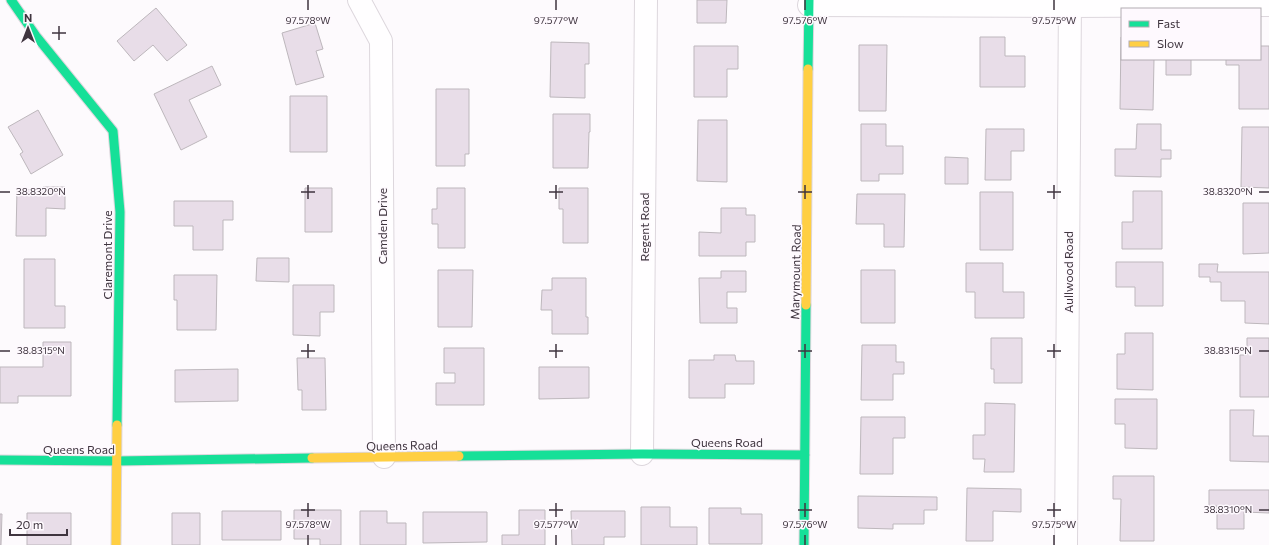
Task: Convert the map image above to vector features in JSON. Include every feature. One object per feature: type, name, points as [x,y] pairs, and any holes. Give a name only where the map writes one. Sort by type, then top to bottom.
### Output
[{"type":"street","name":"Claremont Drive","points":[[11,0],[36,36],[113,132],[120,212],[116,545]]},
{"type":"street","name":"Camden Drive","points":[[359,0],[381,42],[384,457]]},
{"type":"street","name":"Regent Road","points":[[642,454],[646,0]]},
{"type":"street","points":[[809,3],[1269,5]]},
{"type":"street","name":"Marymount Road","points":[[804,545],[809,3]]},
{"type":"street","name":"Aullwood Road","points":[[1066,545],[1070,3]]},
{"type":"street","name":"Queens Road","points":[[0,460],[116,461],[642,454],[805,455]]},
{"type":"building","points":[[697,0],[727,0],[726,23],[697,23]]},
{"type":"building","points":[[156,8],[187,45],[167,61],[153,45],[134,61],[117,41]]},
{"type":"building","points":[[315,23],[323,49],[316,51],[324,77],[296,85],[282,33]]},
{"type":"building","points":[[980,37],[1005,37],[1005,56],[1025,56],[1025,87],[980,87]]},
{"type":"building","points":[[1121,37],[1121,60],[1154,60],[1153,110],[1120,109]]},
{"type":"building","points":[[551,42],[589,43],[589,64],[585,64],[585,98],[550,97]]},
{"type":"building","points":[[859,45],[887,45],[886,111],[859,111]]},
{"type":"building","points":[[694,46],[738,46],[738,69],[727,69],[727,97],[694,97]]},
{"type":"building","points":[[1261,46],[1269,46],[1269,109],[1239,109],[1239,65],[1226,65],[1226,60],[1261,60]]},
{"type":"building","points":[[1166,60],[1191,60],[1191,75],[1166,75]]},
{"type":"building","points":[[212,66],[221,85],[189,100],[207,137],[181,150],[154,94]]},
{"type":"building","points":[[436,89],[469,89],[469,154],[465,154],[465,166],[436,166]]},
{"type":"building","points":[[290,96],[327,96],[327,152],[290,152]]},
{"type":"building","points":[[38,110],[63,155],[31,174],[20,154],[23,152],[8,127]]},
{"type":"building","points":[[553,114],[590,114],[588,168],[553,168]]},
{"type":"building","points":[[698,120],[727,120],[727,182],[697,181]]},
{"type":"building","points":[[861,124],[886,124],[886,146],[903,146],[903,174],[879,174],[879,181],[861,181]]},
{"type":"building","points":[[1137,124],[1161,124],[1161,150],[1171,150],[1171,159],[1161,159],[1161,177],[1115,176],[1115,149],[1136,149]]},
{"type":"building","points":[[1242,127],[1269,127],[1269,188],[1241,187]]},
{"type":"building","points":[[986,129],[1024,129],[1024,151],[1011,151],[1011,180],[985,180]]},
{"type":"building","points":[[945,157],[968,158],[968,184],[945,184]]},
{"type":"building","points":[[43,187],[65,187],[65,209],[46,208],[46,236],[16,236],[17,189],[43,190]]},
{"type":"building","points":[[305,188],[332,188],[332,232],[305,232]]},
{"type":"building","points":[[437,188],[465,188],[465,248],[438,248],[438,224],[432,224],[432,209],[437,209]]},
{"type":"building","points":[[559,188],[588,188],[588,243],[563,243],[563,209],[559,209]]},
{"type":"building","points":[[1133,191],[1162,191],[1162,249],[1122,249],[1122,222],[1133,222]]},
{"type":"building","points":[[980,192],[1013,192],[1013,250],[980,250]]},
{"type":"building","points":[[857,194],[905,194],[904,247],[884,247],[884,224],[856,224]]},
{"type":"building","points":[[174,201],[233,201],[233,220],[223,220],[223,250],[193,250],[193,226],[174,226]]},
{"type":"building","points":[[1243,203],[1269,203],[1269,253],[1243,254]]},
{"type":"building","points":[[721,208],[746,208],[746,215],[755,215],[755,242],[746,242],[746,256],[699,256],[699,232],[721,233]]},
{"type":"building","points":[[257,258],[289,258],[289,282],[256,281]]},
{"type":"building","points":[[24,259],[55,259],[55,306],[65,306],[65,328],[24,328]]},
{"type":"building","points":[[1116,262],[1163,262],[1163,306],[1135,306],[1135,287],[1116,287]]},
{"type":"building","points":[[966,263],[1003,263],[1003,292],[1024,292],[1024,318],[975,318],[975,292],[966,292]]},
{"type":"building","points":[[1199,264],[1218,264],[1217,272],[1269,272],[1269,324],[1245,323],[1245,301],[1221,301],[1221,282],[1210,282],[1210,277],[1199,277]]},
{"type":"building","points":[[438,270],[473,270],[472,327],[438,327]]},
{"type":"building","points":[[861,270],[895,270],[895,323],[861,323]]},
{"type":"building","points":[[721,271],[746,271],[746,292],[727,292],[727,308],[737,308],[737,323],[700,323],[699,278],[721,278]]},
{"type":"building","points":[[174,275],[217,275],[216,330],[177,330],[177,300],[174,300]]},
{"type":"building","points":[[552,278],[586,278],[586,317],[588,317],[588,334],[552,334],[552,310],[541,310],[542,290],[552,290]]},
{"type":"building","points":[[293,285],[334,285],[334,312],[320,312],[320,336],[293,335]]},
{"type":"building","points":[[1125,333],[1153,333],[1153,390],[1117,389],[1117,354],[1125,354]]},
{"type":"building","points":[[991,338],[1022,338],[1022,383],[994,383],[994,369],[991,369]]},
{"type":"building","points":[[1247,338],[1269,338],[1269,397],[1240,397],[1240,355],[1247,355]]},
{"type":"building","points":[[43,342],[71,342],[71,396],[18,396],[18,403],[0,403],[0,367],[43,367]]},
{"type":"building","points":[[862,345],[896,345],[896,362],[904,362],[904,374],[893,374],[893,400],[861,400]]},
{"type":"building","points":[[444,348],[484,348],[484,405],[436,405],[436,383],[455,383],[455,373],[444,373]]},
{"type":"building","points":[[714,355],[735,355],[736,361],[754,361],[754,384],[725,384],[725,398],[689,398],[689,360],[714,360]]},
{"type":"building","points":[[297,358],[325,358],[326,410],[302,410],[302,390],[298,390]]},
{"type":"building","points":[[539,367],[589,367],[589,398],[539,399]]},
{"type":"building","points":[[238,369],[238,401],[175,402],[175,370]]},
{"type":"building","points":[[1115,399],[1157,399],[1157,449],[1125,448],[1125,424],[1115,424]]},
{"type":"building","points":[[985,403],[1015,404],[1014,472],[984,472],[985,459],[973,459],[973,435],[985,435]]},
{"type":"building","points":[[1230,410],[1254,410],[1253,436],[1269,436],[1269,462],[1230,461]]},
{"type":"building","points":[[861,417],[905,417],[905,438],[893,438],[893,474],[860,474]]},
{"type":"building","points":[[1113,476],[1154,476],[1154,541],[1120,541],[1121,499],[1113,499]]},
{"type":"building","points":[[967,488],[1021,489],[1021,512],[993,511],[993,541],[966,541]]},
{"type":"building","points":[[1209,490],[1269,490],[1269,513],[1244,512],[1244,529],[1217,529],[1217,506],[1209,506]]},
{"type":"building","points":[[858,496],[937,497],[937,510],[924,510],[924,524],[893,524],[893,529],[858,528]]},
{"type":"building","points":[[641,507],[670,507],[670,527],[697,527],[697,545],[641,545]]},
{"type":"building","points":[[709,508],[741,508],[741,514],[762,514],[762,544],[709,544]]},
{"type":"building","points":[[294,510],[341,510],[341,545],[320,545],[320,539],[294,539]]},
{"type":"building","points":[[519,510],[545,510],[545,545],[502,545],[502,535],[519,535]]},
{"type":"building","points":[[222,511],[281,511],[281,540],[222,540]]},
{"type":"building","points":[[360,511],[387,511],[387,523],[406,523],[406,545],[360,545]]},
{"type":"building","points":[[571,511],[625,511],[625,537],[604,537],[604,545],[572,545]]},
{"type":"building","points":[[423,512],[487,512],[487,542],[423,543]]},
{"type":"building","points":[[27,513],[71,513],[71,545],[27,545]]},
{"type":"building","points":[[172,513],[200,513],[200,545],[172,545]]},
{"type":"building","points":[[0,514],[2,514],[1,545],[0,545]]},
{"type":"traffic: fast","points":[[11,0],[36,36],[113,131],[120,212],[117,425]]},
{"type":"traffic: fast","points":[[808,69],[809,0]]},
{"type":"traffic: fast","points":[[804,545],[806,305]]},
{"type":"traffic: fast","points":[[459,456],[642,454],[805,455]]},
{"type":"traffic: fast","points":[[0,460],[117,461],[312,458]]},
{"type":"traffic: slow","points":[[806,305],[808,69]]},
{"type":"traffic: slow","points":[[116,545],[117,425]]},
{"type":"traffic: slow","points":[[312,458],[459,456]]}]
